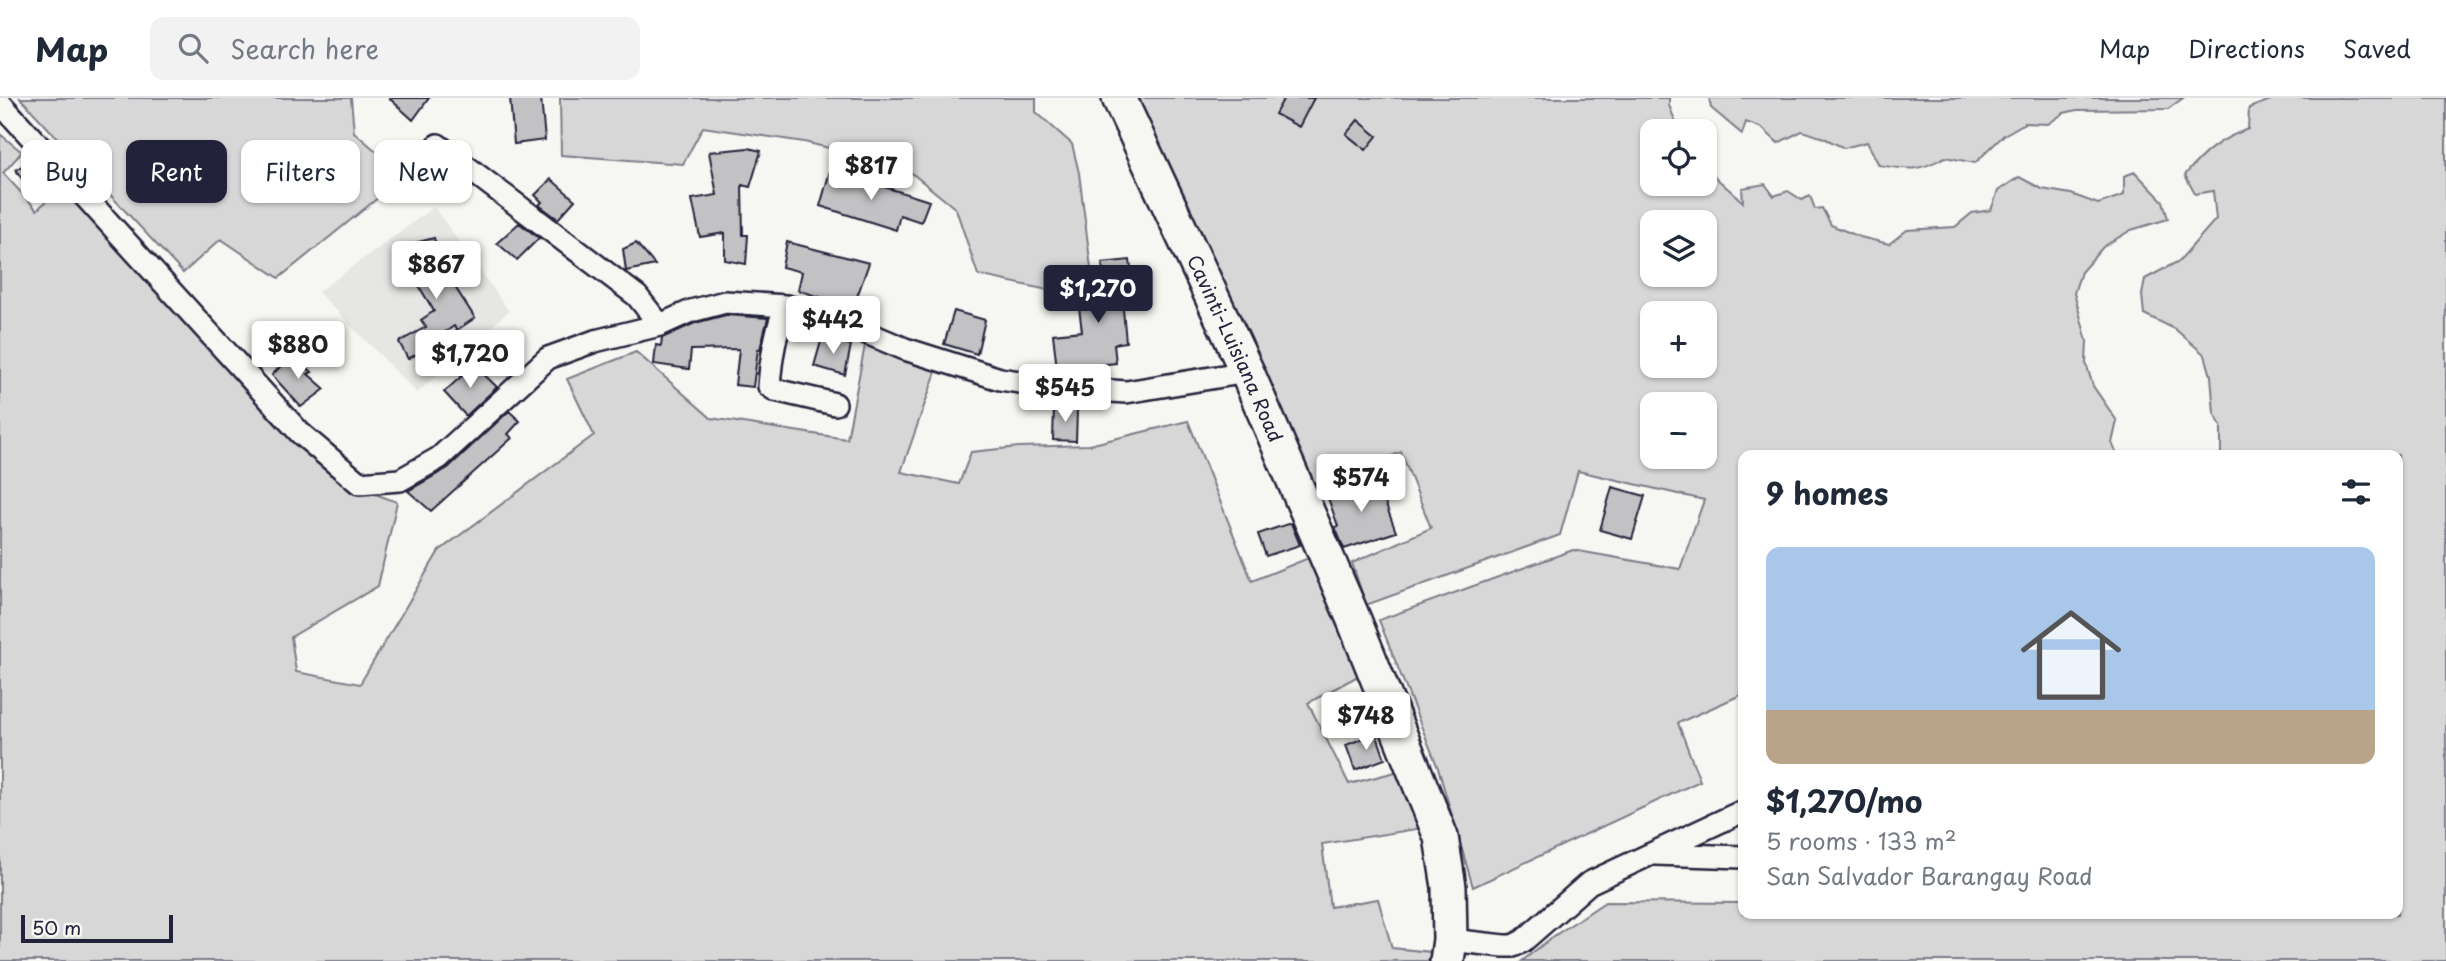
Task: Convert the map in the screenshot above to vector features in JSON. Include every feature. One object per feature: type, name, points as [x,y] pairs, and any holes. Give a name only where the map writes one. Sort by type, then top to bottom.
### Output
[{"type":"main road","name":"Cavinti-Luisiana Road","points":[[1119,98],[1247,372],[1354,620],[1441,837],[1449,887],[1448,950]]},
{"type":"street","points":[[0,103],[300,433],[359,483],[400,480],[439,458],[548,358],[595,341],[660,325],[691,311],[725,302],[786,306],[855,328],[905,349],[1000,379],[1052,387],[1126,392],[1247,372]]},
{"type":"street","points":[[472,171],[637,296],[660,325]]},
{"type":"street","points":[[786,306],[771,357],[769,386],[775,390],[835,404]]},
{"type":"street","points":[[1448,950],[1513,946],[1523,941],[1590,883],[1738,813]]},
{"type":"street","points":[[1649,854],[1738,857]]},
{"type":"shaded area","points":[[20,98],[351,98],[354,132],[374,149],[374,201],[279,278],[221,239],[183,273],[112,197],[112,140],[59,140]]},
{"type":"shaded area","points":[[560,98],[1036,98],[1036,112],[1072,144],[1079,173],[1095,300],[978,275],[956,209],[903,166],[804,142],[703,127],[683,164],[561,155]]},
{"type":"shaded area","points":[[1139,98],[1669,98],[1674,119],[1640,119],[1640,196],[1717,196],[1717,179],[1743,202],[1742,188],[1765,184],[1774,196],[1788,191],[1802,200],[1810,196],[1815,209],[1822,208],[1831,225],[1860,237],[1889,244],[1907,230],[1955,227],[1972,213],[1991,210],[1998,191],[2019,177],[2042,189],[2071,194],[2098,204],[2124,195],[2124,176],[2135,172],[2163,201],[2168,219],[2131,230],[2103,247],[2081,272],[2074,293],[2087,341],[2086,363],[2093,386],[2117,421],[2112,443],[2115,450],[1738,450],[1738,696],[1678,723],[1700,781],[1473,887],[1438,768],[1379,620],[1573,550],[1680,569],[1704,500],[1578,471],[1560,535],[1366,605],[1352,563],[1431,528],[1401,452],[1314,491],[1169,171]]},
{"type":"shaded area","points":[[1709,98],[2183,98],[2168,109],[2077,110],[2064,113],[2048,124],[2025,123],[2004,135],[1975,163],[1945,157],[1928,165],[1906,169],[1879,165],[1867,142],[1844,148],[1802,131],[1778,143],[1762,128],[1746,122],[1742,134],[1711,108]]},
{"type":"shaded area","points":[[2276,98],[2446,98],[2446,961],[1522,961],[1605,902],[1738,903],[1738,919],[2403,919],[2403,450],[2221,450],[2221,426],[2214,413],[2211,376],[2205,355],[2175,329],[2144,314],[2142,295],[2145,279],[2179,261],[2216,219],[2213,191],[2195,194],[2185,175],[2213,147],[2248,129],[2249,108]]},
{"type":"shaded area","points":[[0,134],[21,151],[3,173],[21,193],[21,203],[31,203],[37,210],[44,203],[82,203],[342,482],[397,502],[378,586],[291,637],[296,672],[360,684],[439,551],[594,435],[567,379],[636,352],[711,418],[847,439],[865,345],[937,369],[901,472],[959,484],[971,452],[1019,447],[1089,445],[1188,421],[1252,581],[1311,557],[1360,675],[1308,703],[1349,784],[1407,769],[1423,828],[1322,844],[1330,907],[1378,899],[1392,948],[1431,952],[1429,961],[0,961]]},
{"type":"shaded area","points":[[434,207],[509,311],[417,393],[318,292]]},
{"type":"building","points":[[389,98],[429,98],[413,120]]},
{"type":"building","points":[[510,98],[541,98],[545,140],[514,144]]},
{"type":"building","points":[[1284,98],[1314,98],[1299,127],[1275,114]]},
{"type":"building","points":[[1358,120],[1377,136],[1366,150],[1346,134]]},
{"type":"building","points":[[748,148],[761,151],[750,187],[742,185],[743,235],[748,235],[746,264],[725,260],[725,233],[700,237],[692,199],[717,195],[709,152]]},
{"type":"building","points":[[830,171],[868,185],[869,182],[929,201],[921,222],[900,215],[896,230],[820,206]]},
{"type":"building","points":[[551,179],[575,200],[558,219],[539,205],[542,202],[535,195]]},
{"type":"building","points":[[519,223],[539,238],[517,260],[497,243]]},
{"type":"building","points":[[434,238],[444,270],[475,318],[457,330],[454,326],[428,344],[430,347],[408,359],[399,342],[426,327],[421,320],[434,311],[414,278],[424,272],[415,243]]},
{"type":"building","points":[[787,242],[869,263],[853,308],[798,290],[802,272],[782,267]]},
{"type":"building","points":[[636,243],[655,265],[626,271],[623,249]]},
{"type":"building","points":[[1130,260],[1133,286],[1121,287],[1126,342],[1114,344],[1116,363],[1057,369],[1053,334],[1082,331],[1079,308],[1107,305],[1102,263]]},
{"type":"building","points":[[954,311],[985,320],[977,354],[944,344]]},
{"type":"building","points":[[726,315],[768,318],[758,349],[753,387],[735,385],[739,349],[691,350],[689,369],[654,364],[656,345],[661,346],[662,338],[695,323]]},
{"type":"building","points":[[822,338],[851,345],[845,375],[814,366]]},
{"type":"building","points":[[293,354],[312,372],[308,374],[325,389],[301,407],[272,375]]},
{"type":"building","points":[[474,365],[497,387],[466,416],[444,392]]},
{"type":"building","points":[[1054,408],[1077,409],[1076,441],[1053,440]]},
{"type":"building","points":[[509,411],[520,421],[508,434],[512,438],[431,511],[408,491],[448,468]]},
{"type":"building","points":[[1376,478],[1396,532],[1344,549],[1327,495]]},
{"type":"building","points":[[1612,487],[1645,496],[1632,539],[1600,530]]},
{"type":"building","points":[[1291,523],[1300,545],[1266,556],[1258,534]]},
{"type":"building","points":[[1376,733],[1385,759],[1355,770],[1346,745]]}]
